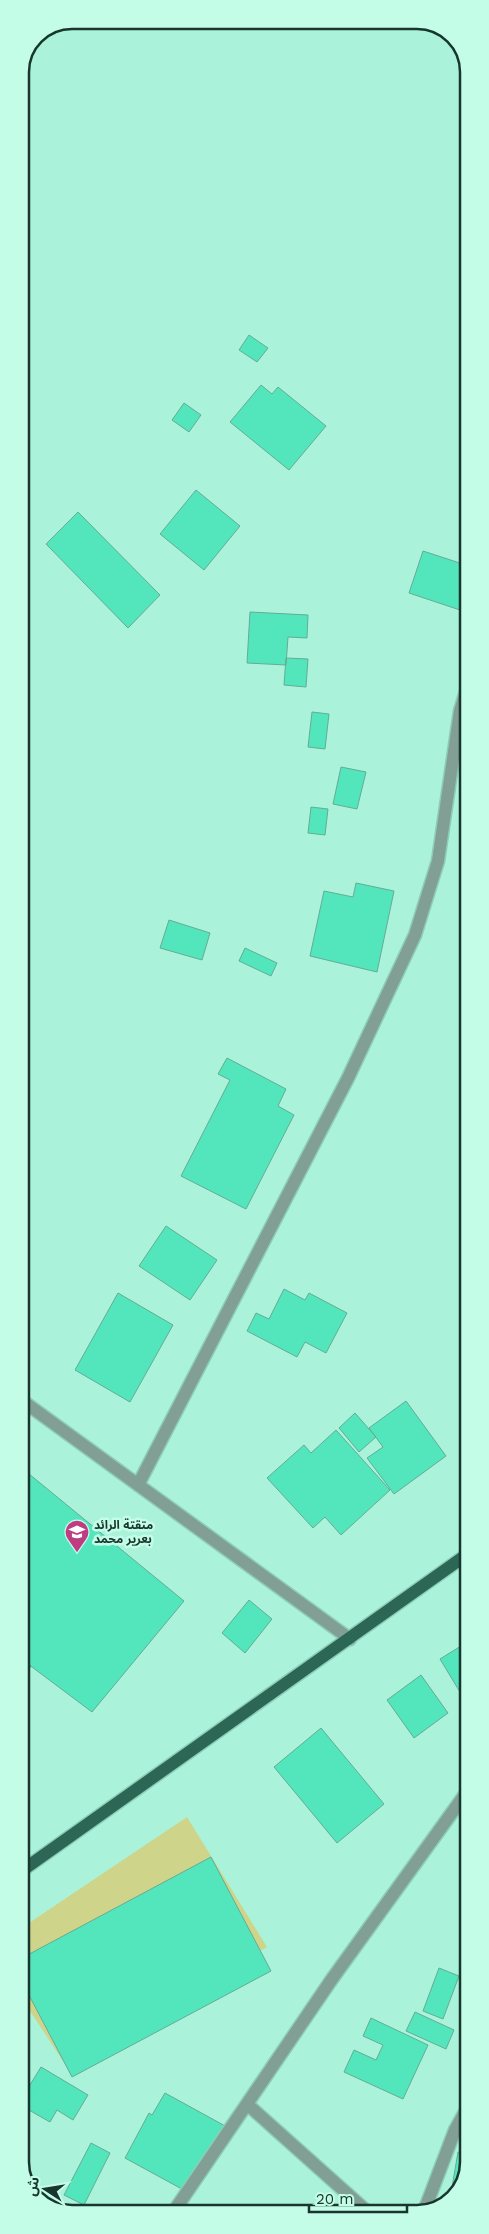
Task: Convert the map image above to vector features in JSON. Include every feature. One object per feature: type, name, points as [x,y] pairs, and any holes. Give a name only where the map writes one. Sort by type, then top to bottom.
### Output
[{"type":"main road","points":[[29,1866],[460,1560]]},
{"type":"street","points":[[138,1484],[348,1078],[415,935],[438,861],[460,711]]},
{"type":"street","points":[[29,1405],[350,1639]]},
{"type":"street","points":[[178,2205],[332,1979],[460,1801]]},
{"type":"street","points":[[247,2104],[360,2205]]},
{"type":"street","points":[[427,2204],[460,2121]]},
{"type":"street","points":[[455,2130],[460,2131]]},
{"type":"green space","points":[[187,1817],[267,1947],[65,2064],[29,2010],[29,1923]]},
{"type":"building","points":[[249,335],[268,348],[257,362],[239,350]]},
{"type":"building","points":[[261,385],[272,394],[278,387],[326,426],[289,470],[230,422]]},
{"type":"building","points":[[184,403],[201,415],[189,432],[172,420]]},
{"type":"building","points":[[196,490],[240,526],[204,570],[160,534]]},
{"type":"building","points":[[78,512],[160,595],[128,628],[46,544]]},
{"type":"building","points":[[423,551],[460,563],[460,610],[409,593]]},
{"type":"building","points":[[250,612],[308,615],[307,638],[288,637],[286,665],[247,663]]},
{"type":"building","points":[[286,658],[308,659],[306,687],[284,685]]},
{"type":"building","points":[[312,712],[329,714],[325,749],[308,747]]},
{"type":"building","points":[[341,767],[366,772],[357,809],[333,804]]},
{"type":"building","points":[[311,807],[328,809],[325,835],[308,833]]},
{"type":"building","points":[[356,883],[394,891],[377,972],[310,956],[324,891],[353,897]]},
{"type":"building","points":[[169,920],[210,933],[202,960],[160,948]]},
{"type":"building","points":[[245,948],[277,963],[271,976],[239,961]]},
{"type":"building","points":[[227,1058],[286,1089],[278,1106],[294,1115],[246,1209],[181,1176],[230,1080],[218,1074]]},
{"type":"building","points":[[166,1226],[217,1260],[190,1300],[139,1266]]},
{"type":"building","points":[[284,1289],[305,1300],[309,1293],[347,1313],[326,1353],[305,1342],[297,1357],[247,1331],[256,1313],[269,1319]]},
{"type":"building","points":[[118,1293],[173,1325],[130,1402],[75,1370]]},
{"type":"building","points":[[406,1401],[446,1456],[394,1494],[367,1458],[383,1447],[369,1428]]},
{"type":"building","points":[[355,1413],[376,1437],[359,1452],[339,1428]]},
{"type":"building","points":[[336,1430],[390,1490],[341,1535],[325,1517],[313,1528],[267,1478],[304,1445],[311,1453]]},
{"type":"building","points":[[29,1474],[184,1601],[92,1712],[29,1665]]},
{"type":"building","points":[[249,1600],[272,1619],[245,1653],[222,1633]]},
{"type":"building","points":[[460,1647],[460,1692],[440,1659]]},
{"type":"building","points":[[421,1675],[448,1713],[414,1738],[387,1700]]},
{"type":"building","points":[[321,1728],[384,1804],[337,1843],[274,1767]]},
{"type":"building","points":[[211,1857],[271,1971],[72,2077],[29,1995],[29,1954]]},
{"type":"building","points":[[439,1968],[459,1976],[443,2019],[423,2011]]},
{"type":"building","points":[[415,2012],[454,2030],[446,2049],[406,2031]]},
{"type":"building","points":[[371,2018],[428,2045],[403,2099],[344,2072],[354,2050],[376,2060],[383,2045],[363,2036]]},
{"type":"building","points":[[41,2067],[88,2095],[73,2120],[57,2110],[50,2122],[29,2110],[29,2086]]},
{"type":"building","points":[[165,2093],[227,2127],[191,2194],[125,2158],[149,2113],[152,2115]]},
{"type":"building","points":[[91,2143],[110,2153],[84,2205],[64,2195]]},
{"type":"building","points":[[458,2152],[460,2152],[458,2176],[452,2188]]},
{"type":"place","name":"متقتة الرائد بعرير محمد","points":[[77,1553]]}]
